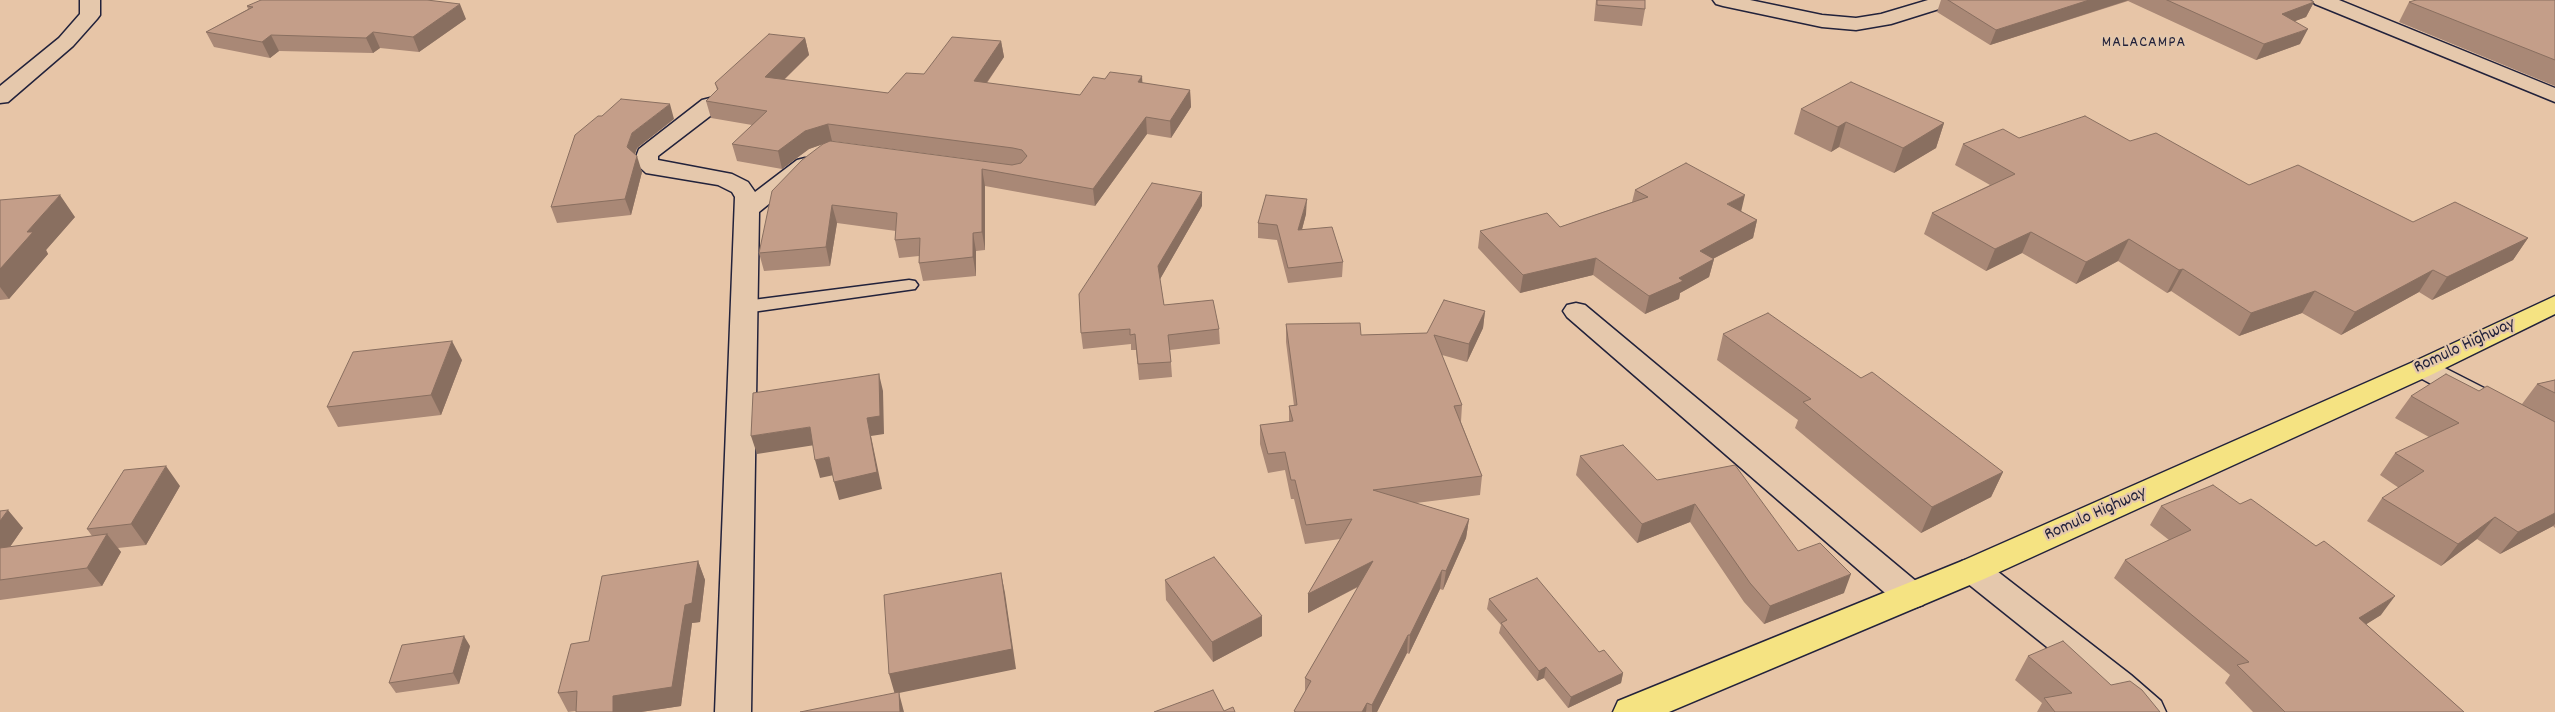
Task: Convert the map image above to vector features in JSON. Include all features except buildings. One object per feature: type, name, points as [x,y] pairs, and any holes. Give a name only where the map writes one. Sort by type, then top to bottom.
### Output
[{"type":"highway","name":"Romulo Highway","points":[[1631,712],[1973,570],[2423,368],[2555,304]]},
{"type":"street","points":[[0,97],[66,42],[90,15],[90,0]]},
{"type":"street","points":[[1723,0],[1822,21],[1856,24],[1884,20],[1948,0]]},
{"type":"street","points":[[2322,0],[2555,96]]},
{"type":"street","points":[[710,105],[647,154],[646,162],[654,168],[724,179],[740,187],[747,196],[745,211],[746,306],[733,712]]},
{"type":"street","points":[[745,211],[818,155],[825,152]]},
{"type":"street","points":[[1576,311],[1911,596]]},
{"type":"street","points":[[2423,368],[2497,408]]},
{"type":"street","points":[[1973,570],[2119,686],[2148,712]]},
{"type":"lane","points":[[746,306],[908,285]]},
{"type":"district","name":"MALACAMPA","points":[[2144,44]]}]
